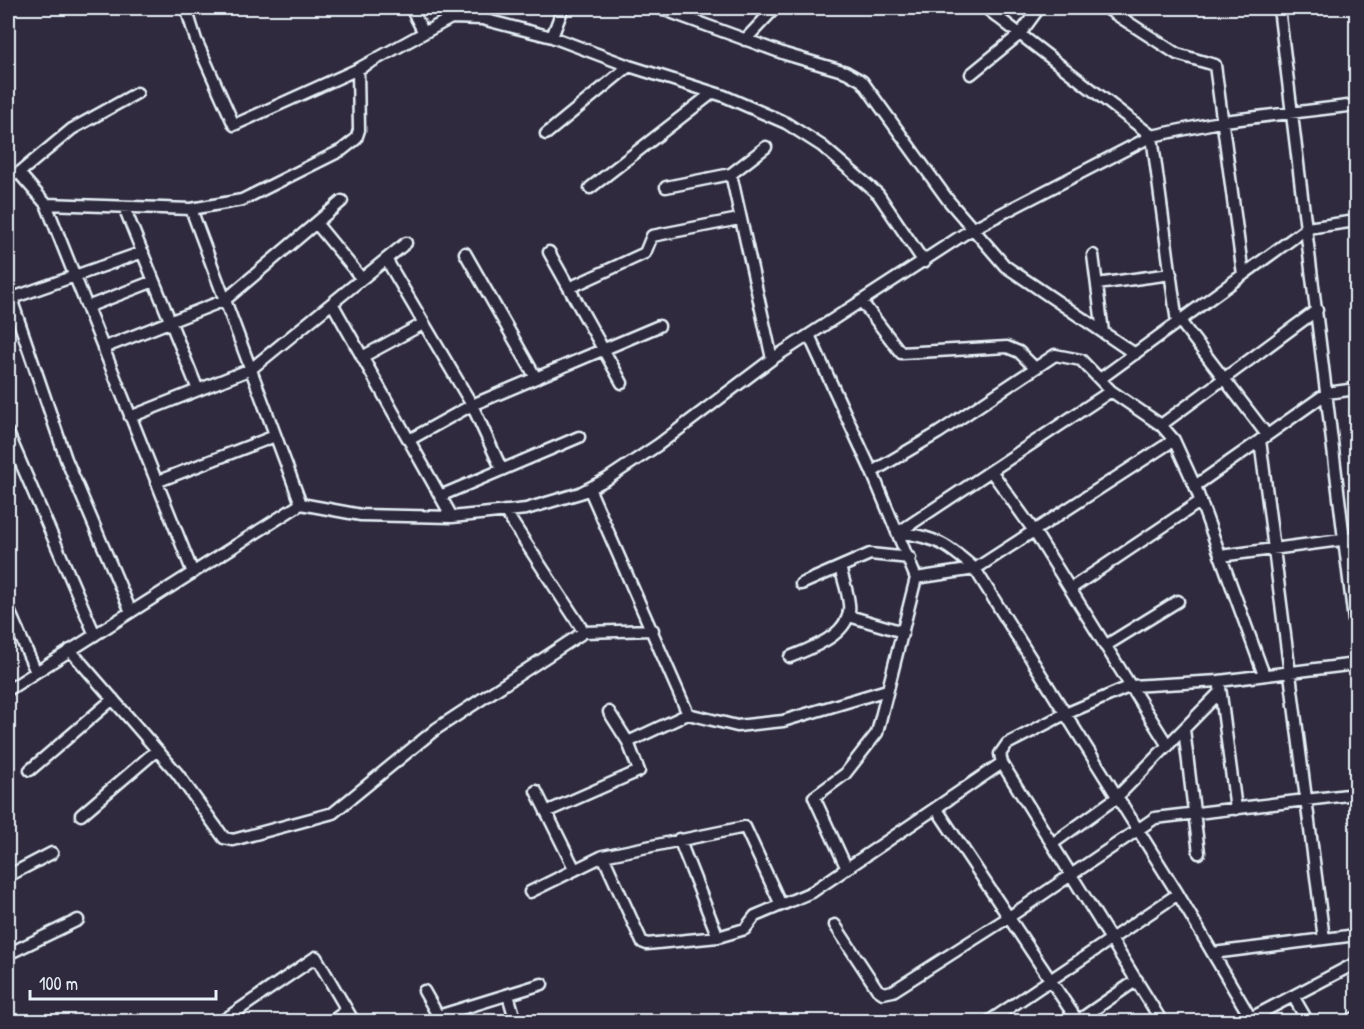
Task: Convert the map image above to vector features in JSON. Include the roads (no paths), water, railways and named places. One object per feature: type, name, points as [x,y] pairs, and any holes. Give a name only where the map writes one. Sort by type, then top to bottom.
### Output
[{"type":"street","points":[[186,8],[196,40],[234,125],[358,69],[452,13],[552,37],[629,66],[711,94],[724,96],[786,123],[822,146],[878,194],[924,262]]},
{"type":"street","points":[[411,8],[423,31]]},
{"type":"street","points":[[552,37],[563,8]]},
{"type":"street","points":[[663,8],[745,40],[846,72],[862,81],[922,166],[1005,266],[1135,354]]},
{"type":"street","points":[[745,40],[775,8]]},
{"type":"street","points":[[986,8],[1152,135],[1179,322],[1224,379],[1264,438],[1274,549],[1324,939]]},
{"type":"street","points":[[970,74],[1020,34],[1039,8]]},
{"type":"street","points":[[1106,8],[1177,54],[1215,65],[1243,275]]},
{"type":"street","points":[[1279,8],[1356,637]]},
{"type":"street","points":[[546,134],[629,66]]},
{"type":"street","points":[[45,204],[191,209],[242,200],[342,150],[356,139],[359,130],[358,69]]},
{"type":"street","points":[[137,93],[72,129],[13,174],[45,204],[193,573]]},
{"type":"street","points":[[590,188],[711,94]]},
{"type":"street","points":[[8,690],[301,504],[361,515],[452,517],[526,508],[589,488],[607,480],[658,445],[772,359],[924,262],[972,228],[1152,135],[1224,121],[1356,105]]},
{"type":"street","points":[[666,187],[730,174],[766,147]]},
{"type":"street","points":[[730,174],[772,359]]},
{"type":"street","points":[[103,348],[225,300],[342,201]]},
{"type":"street","points":[[124,207],[198,390]]},
{"type":"street","points":[[191,209],[301,504]]},
{"type":"street","points":[[569,288],[645,253],[652,236],[739,219]]},
{"type":"street","points":[[1100,380],[1307,228],[1356,221]]},
{"type":"street","points":[[316,223],[362,279]]},
{"type":"street","points":[[130,417],[250,369],[405,243]]},
{"type":"street","points":[[131,612],[66,459],[13,304],[15,297],[142,252]]},
{"type":"street","points":[[549,252],[622,383]]},
{"type":"street","points":[[465,253],[536,378]]},
{"type":"street","points":[[1094,255],[1103,332]]},
{"type":"street","points":[[387,259],[472,405],[502,470]]},
{"type":"street","points":[[1097,284],[1171,274]]},
{"type":"street","points":[[87,308],[154,281]]},
{"type":"street","points":[[861,302],[901,353],[1007,347],[1019,352],[1035,368]]},
{"type":"street","points":[[332,303],[452,517]]},
{"type":"street","points":[[1161,425],[1317,310]]},
{"type":"street","points":[[362,357],[423,324]]},
{"type":"street","points":[[409,440],[472,405],[659,326]]},
{"type":"street","points":[[810,335],[899,532],[916,578],[877,733],[845,774],[814,797],[847,869]]},
{"type":"street","points":[[872,472],[938,434],[1055,354],[1081,360],[1111,392],[1161,425],[1174,440],[1196,486],[1264,675]]},
{"type":"street","points":[[1196,486],[1327,393],[1356,389]]},
{"type":"street","points":[[899,532],[1111,392]]},
{"type":"street","points":[[8,434],[95,634]]},
{"type":"street","points":[[156,482],[275,436]]},
{"type":"street","points":[[440,496],[579,437]]},
{"type":"street","points":[[916,578],[975,569],[1174,440]]},
{"type":"street","points":[[991,471],[1034,531],[1168,746]]},
{"type":"street","points":[[589,488],[688,714]]},
{"type":"street","points":[[1070,589],[1201,501]]},
{"type":"street","points":[[505,511],[584,632]]},
{"type":"street","points":[[899,532],[929,537],[952,549],[975,569],[1063,715],[1178,894],[1252,1020],[1356,963]]},
{"type":"street","points":[[1220,556],[1356,538]]},
{"type":"street","points":[[801,584],[870,554],[910,558]]},
{"type":"street","points":[[790,657],[837,633],[849,616],[850,605],[840,567]]},
{"type":"street","points":[[1105,646],[1178,601]]},
{"type":"street","points":[[8,608],[36,672]]},
{"type":"street","points":[[849,616],[903,632]]},
{"type":"street","points":[[70,650],[157,750],[224,838],[233,840],[333,813],[436,729],[584,632],[653,630]]},
{"type":"street","points":[[1162,1022],[1002,763],[1000,754],[1007,744],[1063,715],[1131,686],[1220,686],[1264,675],[1356,664]]},
{"type":"street","points":[[1052,844],[1116,798],[1184,729],[1220,686]]},
{"type":"street","points":[[1220,686],[1236,809]]},
{"type":"street","points":[[628,742],[688,714],[737,726],[783,721],[887,690]]},
{"type":"street","points":[[30,770],[113,699]]},
{"type":"street","points":[[546,812],[639,771],[628,742],[609,712]]},
{"type":"street","points":[[1184,729],[1199,853]]},
{"type":"street","points":[[81,815],[157,750]]},
{"type":"street","points":[[603,856],[642,942],[647,945],[718,937],[745,929],[755,916],[812,892],[1002,763]]},
{"type":"street","points":[[536,791],[575,870]]},
{"type":"street","points":[[835,925],[877,989],[883,993],[893,991],[1009,917],[1155,818],[1356,794]]},
{"type":"street","points":[[936,808],[1077,1021],[1137,980]]},
{"type":"street","points":[[530,892],[603,856],[745,827],[781,905]]},
{"type":"street","points":[[679,839],[718,937]]},
{"type":"street","points":[[8,876],[52,853]]},
{"type":"street","points":[[988,1022],[1178,894]]},
{"type":"street","points":[[8,954],[78,920]]},
{"type":"street","points":[[1213,953],[1356,935]]},
{"type":"street","points":[[221,1022],[316,957],[354,1022]]},
{"type":"street","points":[[424,991],[439,1019],[542,984]]},
{"type":"street","points":[[508,995],[516,1022]]},
{"type":"street","points":[[1293,996],[1308,1022]]},
{"type":"street","points":[[331,1022],[347,1010]]},
{"type":"street","points":[[1348,1022],[1356,1017]]}]
